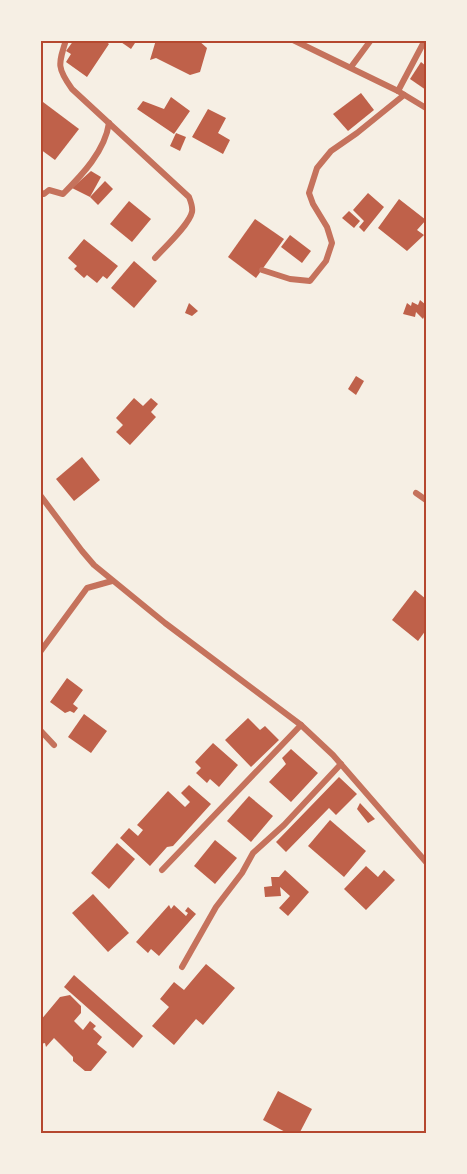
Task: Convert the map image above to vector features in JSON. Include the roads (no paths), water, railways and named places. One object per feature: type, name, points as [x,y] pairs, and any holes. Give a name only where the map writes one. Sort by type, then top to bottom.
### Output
[{"type":"street","points":[[66,40],[60,62],[61,74],[72,89],[189,198],[192,204],[192,211],[184,225],[155,258]]},
{"type":"street","points":[[293,40],[404,94],[426,108]]},
{"type":"street","points":[[351,67],[371,40]]},
{"type":"street","points":[[398,91],[425,40]]},
{"type":"street","points":[[262,270],[290,279],[310,281],[326,261],[332,243],[327,227],[309,193],[317,168],[331,151],[357,133],[404,94]]},
{"type":"street","points":[[40,192],[44,194],[49,190],[63,194],[77,180],[97,154],[108,131],[109,123]]},
{"type":"street","points":[[416,493],[426,500]]},
{"type":"street","points":[[40,495],[94,565],[165,623],[300,725],[333,755],[426,862]]},
{"type":"street","points":[[40,652],[87,588],[112,581]]},
{"type":"street","points":[[162,870],[300,725]]},
{"type":"street","points":[[40,730],[54,745]]},
{"type":"street","points":[[182,967],[216,907],[254,853],[284,825],[341,764]]}]
